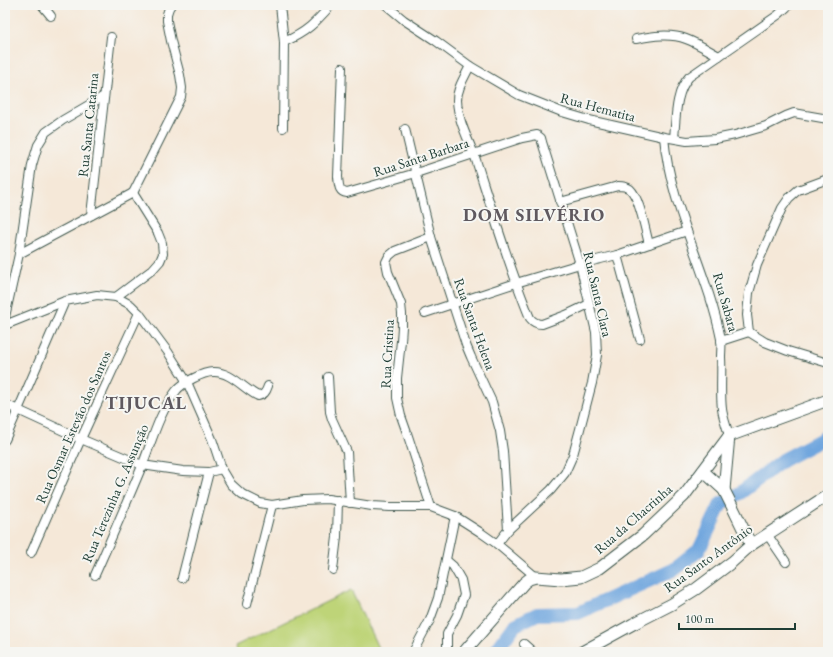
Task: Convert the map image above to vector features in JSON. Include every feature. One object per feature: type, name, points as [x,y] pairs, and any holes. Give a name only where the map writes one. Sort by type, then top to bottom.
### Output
[{"type":"main road","points":[[751,545],[725,492],[703,471],[729,436],[828,400]]},
{"type":"main road","points":[[725,492],[729,436]]},
{"type":"main road","name":"Rua da Chacrinha","points":[[536,577],[561,579],[581,577],[600,568],[643,535],[674,506],[684,496],[703,471]]},
{"type":"main road","name":"Rua Santo Antônio","points":[[582,652],[672,604],[696,589],[732,562],[751,545],[828,495]]},
{"type":"main road","points":[[464,652],[524,583],[529,579],[536,577]]},
{"type":"street","points":[[42,5],[51,16]]},
{"type":"street","points":[[19,254],[133,193],[181,97],[182,88],[180,75],[167,21],[168,8],[171,5]]},
{"type":"street","points":[[280,5],[284,42],[284,128]]},
{"type":"street","points":[[284,42],[307,30],[331,5]]},
{"type":"street","name":"Rua Hematita","points":[[386,5],[404,20],[470,66],[519,95],[562,112],[588,120],[687,141],[715,139],[735,135],[766,126],[794,113],[828,120]]},
{"type":"street","points":[[674,138],[678,100],[684,82],[689,77],[778,16],[789,5]]},
{"type":"street","points":[[636,39],[660,36],[685,38],[719,56]]},
{"type":"street","name":"Rua Santa Catarina","points":[[91,215],[110,37]]},
{"type":"street","points":[[470,66],[460,86],[457,97],[458,110],[462,126],[474,154],[516,283],[530,318],[533,322],[542,324],[589,304]]},
{"type":"street","name":"Rua Santa Barbara","points":[[342,68],[338,177],[340,190],[343,193],[347,194],[416,173],[522,138]]},
{"type":"street","points":[[5,316],[19,254],[32,165],[38,145],[46,132],[63,120],[104,96]]},
{"type":"street","name":"Rua Santa Helena","points":[[405,128],[432,237],[469,351],[492,402],[500,431],[503,451],[508,530]]},
{"type":"street","name":"Rua Santa Clara","points":[[497,544],[508,530],[551,490],[565,473],[573,455],[597,355],[596,332],[580,264],[541,138],[537,135],[522,138]]},
{"type":"street","name":"Rua Sabara","points":[[664,137],[669,171],[687,231],[703,275],[721,341],[722,410],[729,436]]},
{"type":"street","points":[[749,332],[747,316],[749,293],[757,265],[782,208],[789,198],[798,190],[828,180]]},
{"type":"street","points":[[560,202],[618,186],[630,188],[638,203],[649,244]]},
{"type":"street","points":[[116,297],[152,270],[160,261],[163,254],[162,243],[158,233],[133,193]]},
{"type":"street","points":[[425,313],[516,283],[580,264],[617,255],[687,231]]},
{"type":"street","name":"Rua Cristina","points":[[431,507],[398,404],[397,378],[402,314],[401,304],[388,272],[386,262],[389,256],[395,251],[432,237]]},
{"type":"street","points":[[617,255],[640,339]]},
{"type":"street","points":[[5,325],[65,301],[97,295],[116,297],[131,305],[139,313],[168,352],[186,382],[212,439],[222,469],[231,484],[242,494],[260,503],[272,505],[303,500],[328,499],[372,506],[431,507],[455,516],[497,544],[536,577]]},
{"type":"street","points":[[5,440],[65,301]]},
{"type":"street","name":"Rua Osmar Estevão dos Santos","points":[[31,553],[80,439],[139,313]]},
{"type":"street","points":[[721,341],[749,332],[765,342],[788,351],[828,363]]},
{"type":"street","points":[[186,382],[215,371],[226,374],[258,396],[262,396],[268,386]]},
{"type":"street","points":[[328,377],[330,412],[347,452],[350,502]]},
{"type":"street","name":"Rua Terezinha G. Assunção","points":[[95,575],[142,465],[162,413],[176,390],[186,382]]},
{"type":"street","points":[[5,404],[80,439],[142,465],[183,471],[209,472],[222,469]]},
{"type":"street","points":[[182,578],[209,472]]},
{"type":"street","points":[[333,570],[337,537],[338,500]]},
{"type":"street","points":[[247,604],[272,505]]},
{"type":"street","points":[[412,652],[430,620],[438,598],[455,516]]},
{"type":"street","points":[[767,534],[786,562]]},
{"type":"street","points":[[446,560],[453,566],[461,580],[464,595],[448,634],[447,652]]},
{"type":"street","points":[[524,644],[533,652]]},
{"type":"green space","points":[[351,590],[380,652],[238,652],[235,646]]},
{"type":"waterway","points":[[495,652],[515,625],[537,614],[578,613],[675,569],[699,550],[721,504],[740,493],[783,460],[828,436]]},
{"type":"district","name":"DOM SILVÉRIO","points":[[534,214]]},
{"type":"district","name":"TIJUCAL","points":[[146,402]]}]
